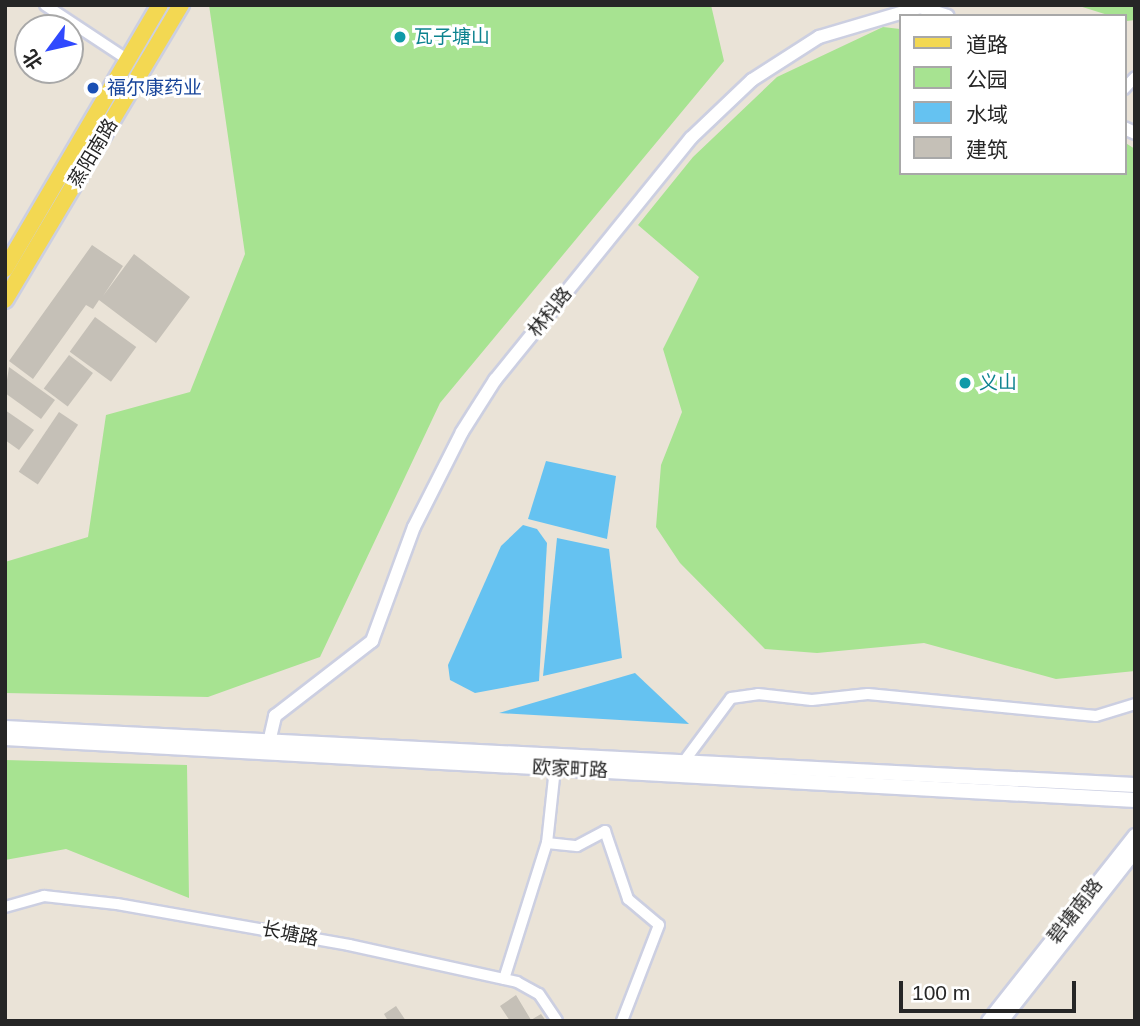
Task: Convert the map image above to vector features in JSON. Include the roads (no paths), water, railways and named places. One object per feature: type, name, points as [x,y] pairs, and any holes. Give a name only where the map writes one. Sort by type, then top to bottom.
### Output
[{"type":"main road","name":"蒸阳南路","points":[[5,270],[160,5]]},
{"type":"main road","name":"蒸阳南路","points":[[5,300],[181,5]]},
{"type":"main road","name":"欧家町路","points":[[5,728],[270,738],[1135,785]]},
{"type":"main road","name":"欧家町路","points":[[5,738],[1135,800]]},
{"type":"street","points":[[46,5],[128,60]]},
{"type":"street","name":"林科路","points":[[270,738],[275,716],[372,641],[414,527],[481,401],[691,138],[752,80],[819,37],[920,7],[942,14]]},
{"type":"street","points":[[685,760],[731,698],[758,694],[812,700],[868,694],[1096,716],[1135,704]]},
{"type":"street","points":[[504,979],[547,844],[555,768]]},
{"type":"street","points":[[547,844],[577,846],[606,831],[628,899],[659,925],[625,1019]]},
{"type":"street","name":"碧塘南路","points":[[988,1021],[1135,835]]},
{"type":"street","name":"碧塘南路","points":[[1002,1021],[1135,852]]},
{"type":"street","name":"长塘路","points":[[5,906],[44,896],[117,904],[504,979],[539,994],[556,1021]]},
{"type":"water","points":[[546,461],[616,476],[607,539],[528,519]]},
{"type":"water","points":[[523,525],[537,529],[547,543],[539,681],[475,693],[450,680],[448,665],[501,546]]},
{"type":"water","points":[[557,538],[609,549],[622,658],[543,676]]},
{"type":"water","points":[[635,673],[689,724],[499,713]]},
{"type":"place","name":"瓦子塘山","points":[[400,37]]},
{"type":"place","name":"福尔康药业","points":[[93,88]]},
{"type":"place","name":"义山","points":[[965,383]]}]
